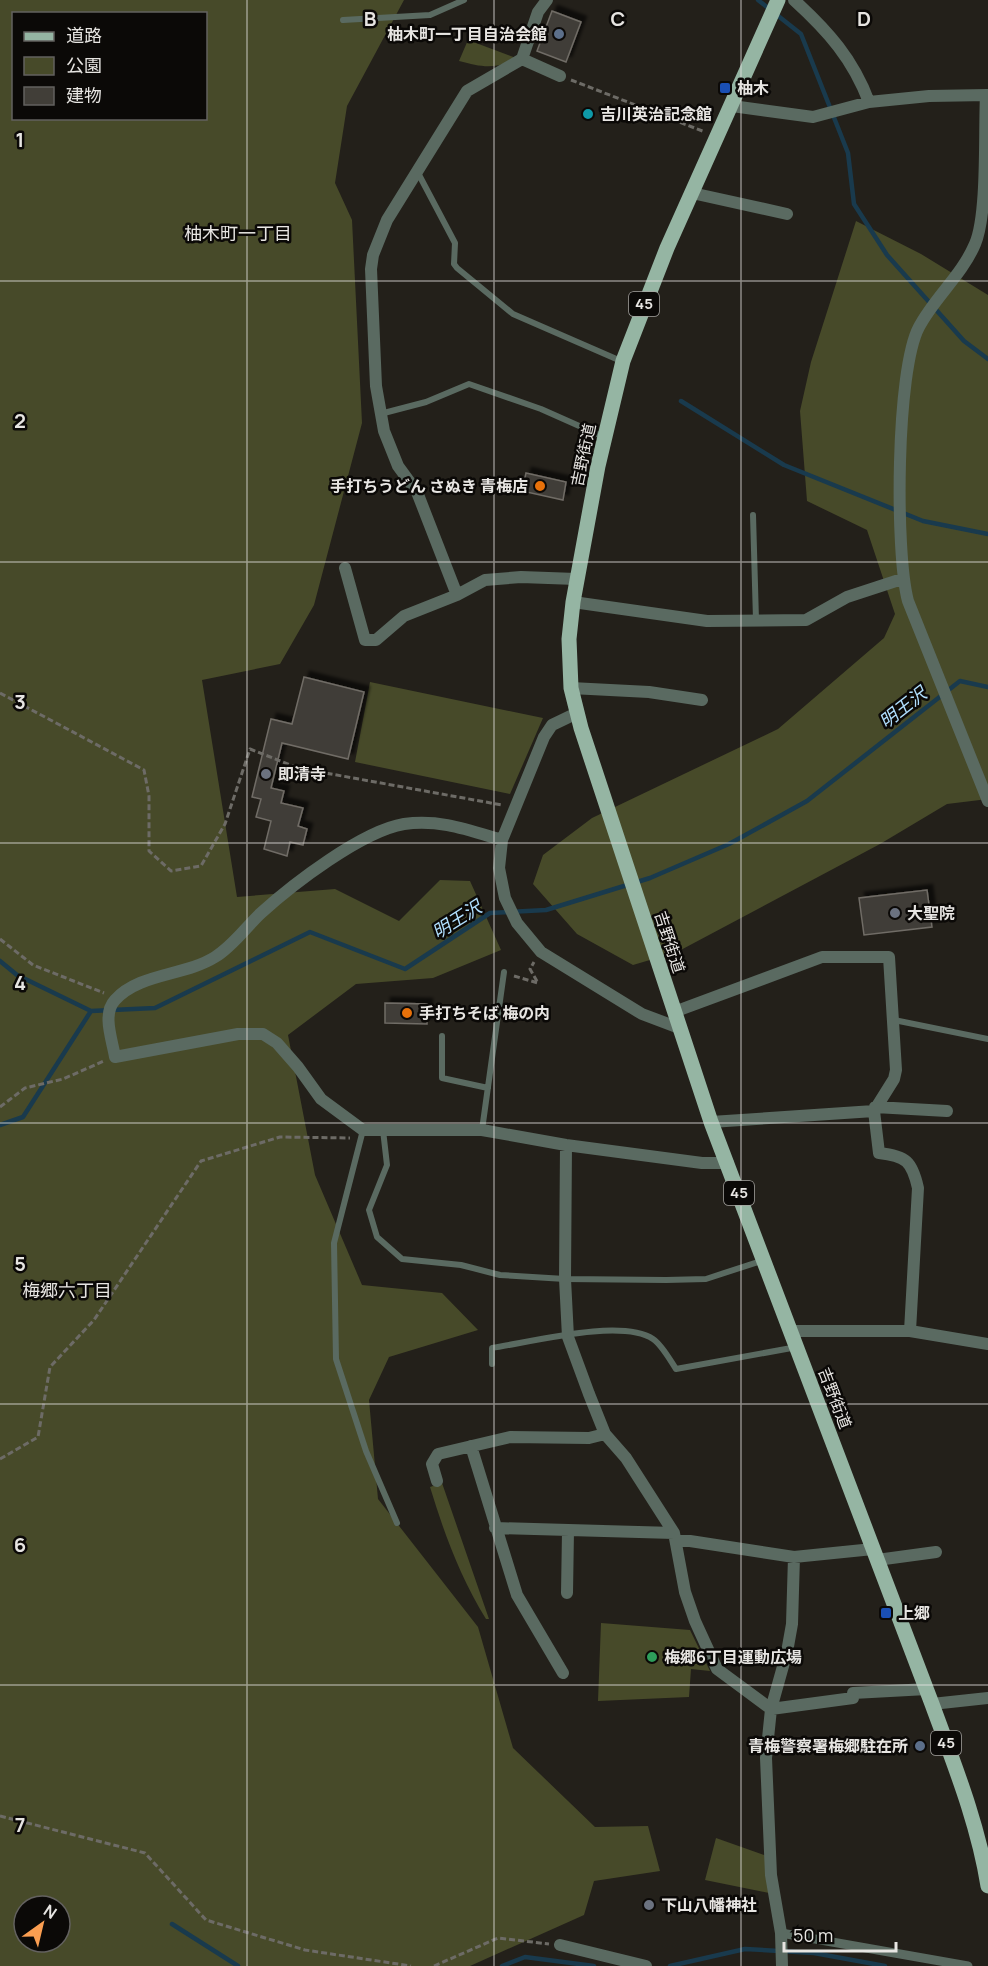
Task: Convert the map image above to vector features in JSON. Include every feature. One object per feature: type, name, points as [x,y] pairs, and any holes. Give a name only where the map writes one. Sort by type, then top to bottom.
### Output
[{"type":"main road","name":"吉野街道","points":[[778,0],[638,317],[622,361],[576,579],[569,639],[571,688],[603,796],[711,1122],[792,1330],[966,1797],[988,1886]]},
{"type":"street","points":[[457,595],[417,492],[398,466],[384,431],[380,414],[371,269],[373,255],[387,220],[467,91],[522,59],[538,12],[547,0]]},
{"type":"street","points":[[794,0],[846,54],[858,73],[869,102]]},
{"type":"street","points":[[522,59],[560,76]]},
{"type":"street","points":[[732,106],[813,117],[869,102],[987,95],[981,213],[975,244],[919,327],[908,354],[901,449],[900,547],[902,579],[986,796]]},
{"type":"street","points":[[692,193],[787,214]]},
{"type":"street","points":[[345,568],[365,640],[376,640],[404,616],[457,595],[485,580],[521,577],[576,579]]},
{"type":"street","points":[[573,602],[707,621],[806,620],[847,597],[902,579]]},
{"type":"street","points":[[571,688],[649,692],[702,700]]},
{"type":"street","points":[[577,713],[552,725],[544,737],[502,840],[499,868],[505,898],[517,923],[541,952],[642,1014],[679,1028]]},
{"type":"street","points":[[502,840],[440,822],[402,825],[378,833],[334,857],[284,895],[218,956],[199,966],[129,988],[116,999],[110,1006],[108,1018],[115,1056],[238,1034],[262,1034],[277,1043],[321,1099],[363,1130],[482,1130],[566,1145],[702,1163],[728,1163]]},
{"type":"street","points":[[674,1012],[822,957],[889,957],[896,1070],[894,1079],[874,1109],[879,1153],[900,1156],[914,1168],[918,1188],[910,1331]]},
{"type":"street","points":[[711,1122],[874,1109],[947,1111]]},
{"type":"street","points":[[566,1145],[565,1280],[568,1337],[605,1434],[626,1458],[675,1537],[685,1592],[695,1621],[717,1669],[771,1709],[853,1698],[853,1693],[988,1698]]},
{"type":"street","points":[[792,1330],[910,1331],[988,1344]]},
{"type":"street","points":[[438,1482],[432,1464],[438,1454],[510,1437],[589,1438],[605,1434]]},
{"type":"street","points":[[471,1446],[517,1595],[563,1673]]},
{"type":"street","points":[[495,1528],[675,1537],[794,1557],[936,1552]]},
{"type":"street","points":[[567,1593],[568,1531]]},
{"type":"street","points":[[782,1966],[781,1933],[771,1875],[766,1758],[771,1709],[792,1624],[794,1557]]},
{"type":"street","points":[[781,1933],[968,1966]]},
{"type":"street","points":[[561,1945],[646,1966]]},
{"type":"lane","points":[[343,20],[430,15],[464,0]]},
{"type":"lane","points":[[417,170],[455,243],[454,264],[457,268],[513,314],[622,361]]},
{"type":"lane","points":[[380,414],[426,402],[469,384],[541,409],[605,438]]},
{"type":"lane","points":[[753,515],[756,620]]},
{"type":"lane","points":[[482,1130],[504,972]]},
{"type":"lane","points":[[894,1020],[988,1039]]},
{"type":"lane","points":[[442,1036],[442,1078],[488,1088]]},
{"type":"lane","points":[[363,1130],[334,1243],[336,1359],[366,1451],[397,1523]]},
{"type":"lane","points":[[383,1130],[387,1165],[369,1210],[377,1237],[402,1259],[460,1265],[500,1275],[565,1280],[706,1279],[764,1260]]},
{"type":"lane","points":[[492,1364],[492,1348],[609,1329],[634,1330],[655,1340],[676,1369],[797,1347]]},
{"type":"path","points":[[560,76],[718,137]]},
{"type":"path","points":[[0,693],[144,770],[149,796],[149,851],[171,871],[201,866],[225,824],[250,749],[298,768],[515,808]]},
{"type":"path","points":[[0,939],[33,965],[116,999]]},
{"type":"path","points":[[504,972],[538,983],[530,969],[541,952]]},
{"type":"path","points":[[0,1107],[25,1088],[63,1079],[115,1056]]},
{"type":"path","points":[[0,1459],[38,1437],[51,1367],[94,1320],[201,1161],[280,1137],[355,1138],[363,1130]]},
{"type":"path","points":[[0,1816],[145,1853],[206,1920],[305,1950],[411,1966]]},
{"type":"path","points":[[434,1966],[498,1938],[561,1945]]},
{"type":"green space","points":[[0,0],[404,0],[347,106],[335,183],[352,220],[362,423],[314,605],[280,664],[202,680],[237,897],[335,889],[399,921],[440,880],[470,881],[501,950],[433,978],[356,984],[288,1035],[315,1175],[362,1285],[442,1293],[478,1330],[389,1357],[369,1400],[378,1499],[478,1627],[513,1748],[595,1827],[648,1826],[660,1871],[594,1881],[584,1915],[470,1966],[0,1966]]},
{"type":"green space","points":[[468,40],[516,58],[495,66],[459,61]]},
{"type":"green space","points":[[856,221],[921,254],[988,295],[988,799],[947,804],[880,844],[677,952],[633,965],[577,934],[533,884],[543,855],[592,818],[778,729],[884,638],[895,614],[867,530],[807,501],[800,411],[811,362]]},
{"type":"green space","points":[[370,682],[543,718],[510,794],[355,762]]},
{"type":"green space","points":[[442,1483],[489,1619],[486,1619],[468,1587],[441,1521],[430,1487]]},
{"type":"green space","name":"梅郷6丁目運動広場","points":[[601,1623],[690,1630],[710,1671],[691,1669],[689,1697],[598,1701]]},
{"type":"green space","points":[[716,1838],[767,1856],[769,1893],[705,1880]]},
{"type":"building","points":[[552,11],[581,22],[566,62],[537,51]]},
{"type":"building","points":[[526,473],[566,482],[563,500],[522,491]]},
{"type":"building","name":"即清寺","points":[[304,677],[364,692],[348,759],[282,743],[271,788],[284,791],[281,803],[303,808],[298,826],[307,829],[303,845],[290,842],[287,856],[264,849],[271,821],[256,817],[261,799],[252,797],[271,719],[292,724]]},
{"type":"building","name":"大聖院","points":[[927,890],[932,927],[864,935],[859,898]]},
{"type":"building","points":[[385,1003],[427,1004],[427,1024],[385,1023]]},
{"type":"waterway","points":[[758,0],[801,34],[848,153],[854,204],[887,255],[964,341],[988,359]]},
{"type":"waterway","points":[[681,401],[784,465],[923,521],[988,534]]},
{"type":"waterway","name":"明王沢","points":[[0,1125],[23,1117],[91,1011],[155,1008],[310,932],[405,969],[490,913],[546,910],[650,878],[729,844],[807,801],[960,681],[988,687]]},
{"type":"waterway","points":[[0,961],[17,975],[91,1011]]},
{"type":"waterway","points":[[172,1924],[238,1966]]},
{"type":"waterway","points":[[670,1966],[745,1949],[814,1953],[885,1966]]},
{"type":"waterway","points":[[502,1966],[525,1957],[594,1966]]},
{"type":"place","name":"柚木町一丁目自治会館","points":[[559,34]]},
{"type":"place","name":"柚木","points":[[725,88]]},
{"type":"place","name":"吉川英治記念館","points":[[588,114]]},
{"type":"place","name":"手打ちうどん さぬき 青梅店","points":[[540,486]]},
{"type":"place","name":"即清寺","points":[[266,774]]},
{"type":"place","name":"大聖院","points":[[895,913]]},
{"type":"place","name":"手打ちそば 梅の内","points":[[407,1013]]},
{"type":"place","name":"上郷","points":[[886,1613]]},
{"type":"place","name":"梅郷6丁目運動広場","points":[[652,1657]]},
{"type":"place","name":"青梅警察署梅郷駐在所","points":[[920,1746]]},
{"type":"place","name":"下山八幡神社","points":[[649,1905]]},
{"type":"district","name":"柚木町一丁目","points":[[238,234]]},
{"type":"district","name":"梅郷六丁目","points":[[67,1291]]}]
